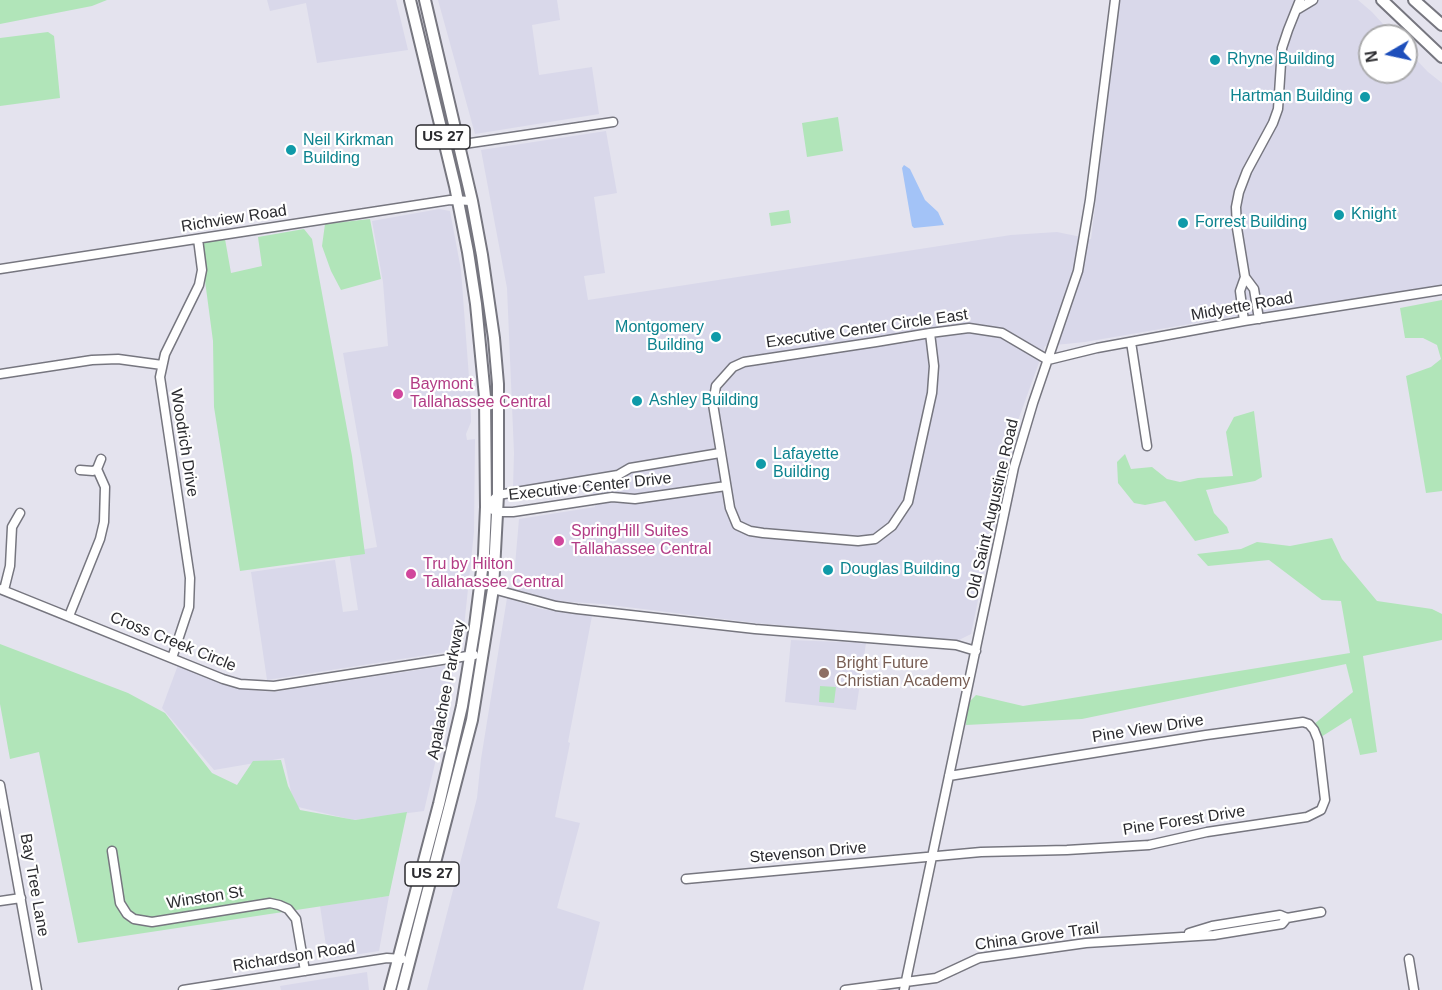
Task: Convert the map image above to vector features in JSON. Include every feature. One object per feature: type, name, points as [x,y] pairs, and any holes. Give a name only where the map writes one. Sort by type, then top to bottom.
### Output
[{"type":"main road","name":"Apalachee Parkway","points":[[390,990],[404,960],[464,755],[484,653],[493,589],[498,512],[496,364],[482,255],[472,201],[457,145],[425,0]]},
{"type":"main road","points":[[1382,0],[1442,57]]},
{"type":"main road","points":[[1414,0],[1442,25]]},
{"type":"main road","name":"Apalachee Parkway","points":[[402,990],[404,960],[456,735],[471,655],[482,570],[486,507],[486,423],[481,341],[468,252],[411,4]]},
{"type":"main road","points":[[411,4],[431,33],[422,51]]},
{"type":"main road","points":[[481,341],[496,364]]},
{"type":"street","name":"Old Saint Augustine Road","points":[[904,986],[1014,467],[1048,360],[1074,289],[1084,242],[1115,0]]},
{"type":"street","points":[[1259,319],[1254,289],[1245,277],[1236,207],[1247,171],[1278,109],[1282,48],[1287,30],[1299,5],[1313,0]]},
{"type":"street","points":[[457,145],[613,122]]},
{"type":"street","name":"Richview Road","points":[[0,269],[450,200],[472,201]]},
{"type":"street","name":"Woodrich Drive","points":[[172,658],[189,607],[190,578],[160,377],[165,354],[199,285],[202,270],[198,239]]},
{"type":"street","points":[[1244,321],[1240,291],[1245,277]]},
{"type":"street","name":"Midyette Road","points":[[1048,360],[1244,321],[1442,290]]},
{"type":"street","name":"Executive Center Circle East","points":[[720,453],[713,404],[716,386],[729,370],[744,362],[969,328],[995,331],[1011,337],[1048,360]]},
{"type":"street","points":[[720,453],[735,522],[741,528],[750,531],[858,541],[868,541],[881,536],[899,517],[908,502],[932,393],[934,366],[930,333]]},
{"type":"street","points":[[1131,342],[1147,446]]},
{"type":"street","points":[[0,374],[92,360],[118,359],[162,365]]},
{"type":"street","name":"Executive Center Drive","points":[[720,453],[630,468],[618,475],[498,495],[486,507],[498,512],[513,512],[612,497],[635,499],[726,486]]},
{"type":"street","points":[[69,616],[100,538],[104,522],[105,487],[97,469],[101,459]]},
{"type":"street","points":[[80,470],[97,469]]},
{"type":"street","points":[[2,590],[10,566],[12,527],[20,513]]},
{"type":"street","points":[[493,589],[579,610],[755,629],[956,645],[976,651]]},
{"type":"street","name":"Cross Creek Circle","points":[[2,590],[223,679],[257,686],[484,653]]},
{"type":"street","name":"Pine View Drive","points":[[949,776],[1297,722],[1309,724],[1314,730],[1318,740],[1321,765]]},
{"type":"street","name":"Pine Forest Drive","points":[[932,857],[981,852],[1149,845],[1207,832],[1307,817],[1321,810],[1325,800],[1321,765]]},
{"type":"street","name":"Bay Tree Lane","points":[[0,785],[38,990]]},
{"type":"street","name":"Winston St","points":[[112,851],[120,903],[127,914],[134,919],[152,922],[270,903],[279,905],[288,909],[296,919],[305,971]]},
{"type":"street","name":"Stevenson Drive","points":[[686,879],[932,857]]},
{"type":"street","points":[[0,901],[21,898]]},
{"type":"street","name":"China Grove Trail","points":[[845,990],[904,986],[921,982],[936,978],[979,958],[1086,943],[1214,935],[1282,924],[1287,918],[1321,912]]},
{"type":"street","name":"Richardson Road","points":[[183,990],[387,958],[404,960]]},
{"type":"street","points":[[1409,959],[1414,990]]},
{"type":"shaded area","points":[[267,0],[396,0],[408,50],[317,63],[306,3],[270,11]]},
{"type":"shaded area","points":[[438,0],[557,0],[560,20],[532,25],[539,75],[592,67],[599,114],[475,134]]},
{"type":"shaded area","points":[[1120,0],[1358,0],[1383,24],[1358,24],[1358,84],[1418,84],[1418,62],[1442,83],[1442,286],[1230,317],[1085,342],[1045,346],[1012,437],[971,634],[957,641],[756,623],[602,604],[555,601],[513,589],[519,519],[595,507],[591,476],[513,488],[514,453],[507,288],[481,150],[606,131],[617,193],[594,197],[605,273],[584,276],[588,300],[1011,235],[1057,232],[1091,239]]},
{"type":"shaded area","points":[[439,209],[450,211],[461,270],[471,422],[466,434],[467,440],[475,439],[474,532],[462,646],[459,650],[267,680],[251,572],[335,560],[343,612],[358,610],[349,552],[377,547],[343,353],[388,346],[383,282],[372,221]]},
{"type":"shaded area","points":[[507,598],[541,609],[592,616],[555,817],[580,823],[557,908],[600,922],[583,990],[427,990],[477,798],[481,759]]},
{"type":"shaded area","name":"Bright Future Christian Academy","points":[[791,640],[866,643],[856,710],[785,702]]},
{"type":"shaded area","points":[[178,665],[223,684],[273,692],[450,665],[454,668],[445,720],[424,811],[353,820],[294,806],[284,758],[214,770],[162,708]]},
{"type":"shaded area","points":[[389,896],[379,951],[328,959],[320,906]]},
{"type":"shaded area","points":[[367,972],[369,990],[281,990],[280,986]]},
{"type":"green space","points":[[0,0],[107,0],[92,6],[0,24]]},
{"type":"green space","points":[[48,32],[54,36],[60,98],[0,106],[0,38]]},
{"type":"green space","points":[[838,117],[843,151],[807,157],[802,123]]},
{"type":"green space","points":[[789,210],[791,223],[771,226],[769,213]]},
{"type":"green space","points":[[370,219],[381,279],[341,290],[322,246],[325,224]]},
{"type":"green space","points":[[304,229],[312,239],[352,456],[365,554],[240,571],[214,407],[213,341],[200,243],[225,239],[231,273],[262,266],[258,237]]},
{"type":"green space","points":[[1442,300],[1442,491],[1426,493],[1406,376],[1431,367],[1441,359],[1437,345],[1423,338],[1405,338],[1400,308]]},
{"type":"green space","points":[[1254,411],[1262,477],[1255,481],[1206,490],[1214,513],[1227,527],[1229,533],[1195,541],[1165,501],[1145,505],[1134,503],[1118,483],[1117,462],[1125,454],[1131,469],[1152,467],[1167,479],[1180,482],[1198,478],[1233,476],[1226,432],[1234,417]]},
{"type":"green space","points":[[1332,538],[1342,559],[1377,601],[1432,609],[1442,614],[1442,640],[1363,656],[1377,752],[1360,755],[1351,718],[1321,737],[1313,725],[1353,692],[1346,664],[1082,719],[966,725],[967,704],[976,695],[1023,706],[1350,653],[1341,601],[1322,600],[1269,560],[1208,566],[1197,554],[1241,549],[1257,542],[1290,546]]},
{"type":"green space","points":[[0,644],[128,693],[165,713],[212,773],[237,785],[253,761],[281,760],[288,786],[300,810],[355,820],[407,812],[389,896],[78,943],[39,752],[10,759],[0,704]]},
{"type":"green space","points":[[820,686],[836,687],[834,703],[819,702]]},
{"type":"water","points":[[904,165],[910,169],[925,200],[938,212],[944,225],[914,228],[912,226],[902,168]]},
{"type":"place","name":"Rhyne Building","points":[[1215,60]]},
{"type":"place","name":"Hartman Building","points":[[1365,97]]},
{"type":"place","name":"Neil Kirkman Building","points":[[291,150]]},
{"type":"place","name":"Knight","points":[[1339,215]]},
{"type":"place","name":"Forrest Building","points":[[1183,223]]},
{"type":"place","name":"Montgomery Building","points":[[716,337]]},
{"type":"place","name":"Baymont Tallahassee Central","points":[[398,394]]},
{"type":"place","name":"Ashley Building","points":[[637,401]]},
{"type":"place","name":"Lafayette Building","points":[[761,464]]},
{"type":"place","name":"SpringHill Suites Tallahassee Central","points":[[559,541]]},
{"type":"place","name":"Douglas Building","points":[[828,570]]},
{"type":"place","name":"Tru by Hilton Tallahassee Central","points":[[411,574]]},
{"type":"place","name":"Bright Future Christian Academy","points":[[824,673]]}]
